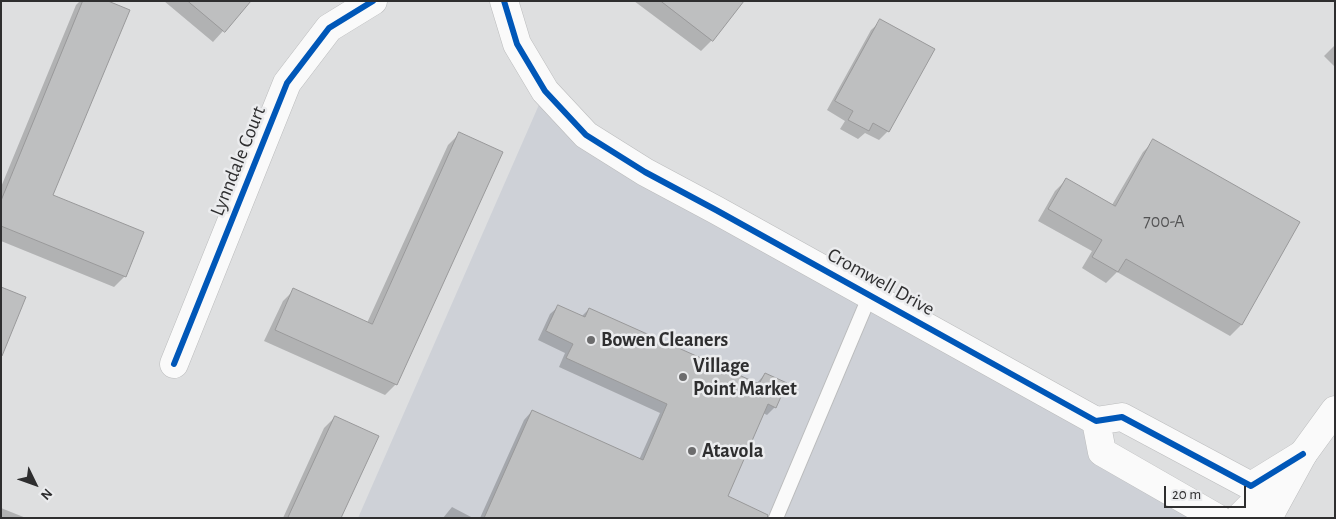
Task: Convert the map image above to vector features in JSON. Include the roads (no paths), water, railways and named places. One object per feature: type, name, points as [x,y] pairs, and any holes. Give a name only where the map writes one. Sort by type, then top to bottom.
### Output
[{"type":"street","name":"Lynndale Court","points":[[174,364],[287,83],[329,28],[373,1]]},
{"type":"street","name":"Cromwell Drive","points":[[504,1],[517,44],[545,90],[586,135],[645,172],[1096,421]]},
{"type":"street","points":[[1268,518],[1303,454],[1335,410]]},
{"type":"street","points":[[1217,518],[1102,452],[1096,421],[1122,417],[1251,486],[1303,454]]},
{"type":"street","points":[[1238,518],[1303,454]]},
{"type":"lane","points":[[776,518],[870,295]]},
{"type":"place","name":"Bowen Cleaners","points":[[591,340]]},
{"type":"place","name":"Village Point Market","points":[[683,377]]},
{"type":"place","name":"Atavola","points":[[692,451]]}]
